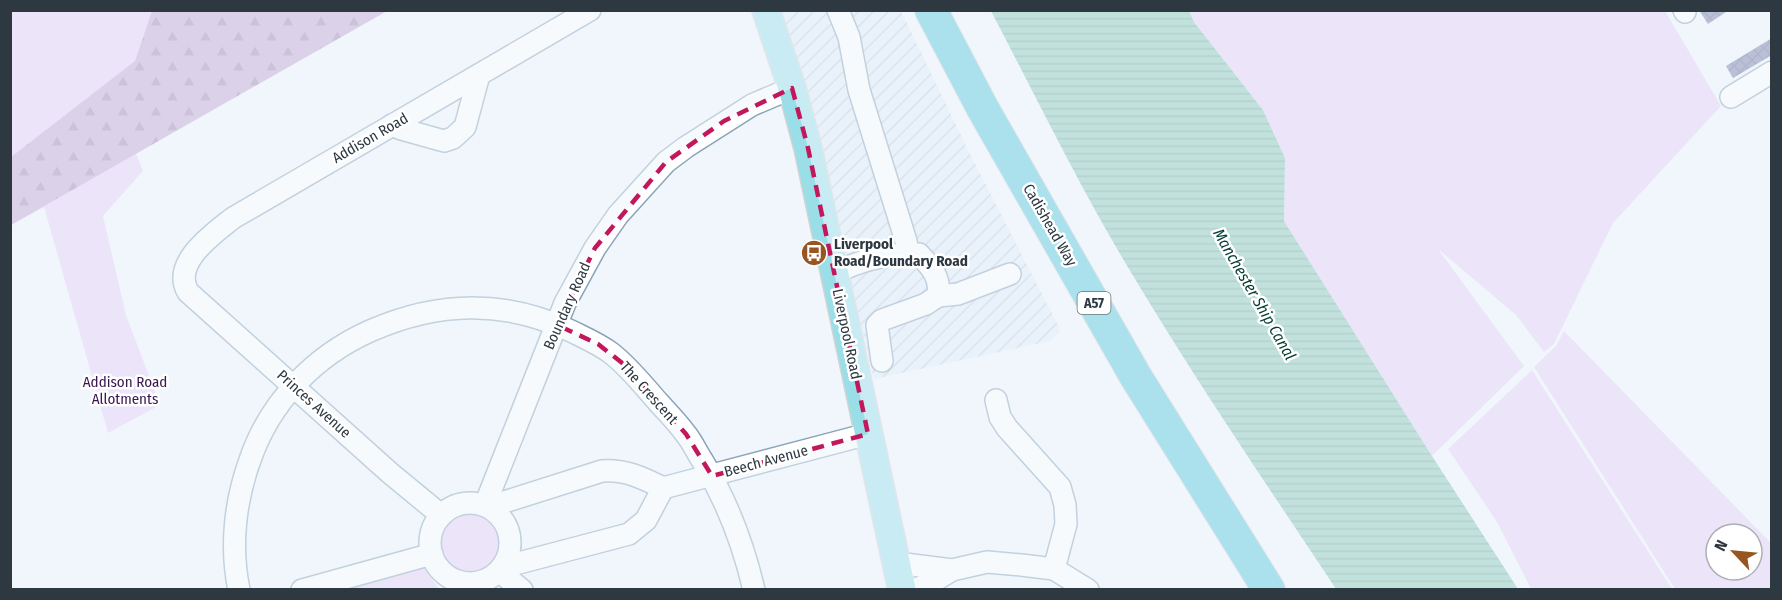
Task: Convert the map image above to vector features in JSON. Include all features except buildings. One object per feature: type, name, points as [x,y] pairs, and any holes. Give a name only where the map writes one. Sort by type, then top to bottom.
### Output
[{"type":"highway","name":"Cadishead Way","points":[[931,10],[983,109],[1136,376],[1269,590]]},
{"type":"main road","name":"Liverpool Road","points":[[766,10],[792,88],[808,148],[902,590]]},
{"type":"street","name":"Addison Road","points":[[188,292],[184,285],[184,272],[189,261],[216,232],[233,218],[590,10]]},
{"type":"street","points":[[838,10],[849,37],[858,90],[906,241],[908,254]]},
{"type":"street","points":[[1732,98],[1772,72]]},
{"type":"street","points":[[392,125],[444,141],[453,138],[465,127],[479,75]]},
{"type":"street","name":"Boundary Road","points":[[489,507],[565,303],[594,248],[618,215],[666,162],[724,121],[752,105],[792,88]]},
{"type":"street","points":[[835,273],[855,263],[873,258],[919,254],[937,276],[938,296]]},
{"type":"street","points":[[882,361],[877,325],[882,320],[926,304],[938,296],[958,294],[1010,274]]},
{"type":"street","name":"Princes Avenue","points":[[188,292],[390,473],[441,515]]},
{"type":"street","name":"The Crescent","points":[[239,590],[235,535],[240,492],[256,441],[271,414],[294,386],[324,358],[351,340],[391,322],[425,312],[462,307],[509,310],[535,316],[598,344],[626,366],[686,434],[712,476],[742,543],[753,590]]},
{"type":"street","points":[[994,414],[1060,487],[1065,505],[1066,524],[1054,569]]},
{"type":"street","name":"Beech Avenue","points":[[663,488],[868,434]]},
{"type":"street","points":[[489,507],[602,471],[617,470],[635,475],[663,488],[646,520],[629,534],[502,567],[486,580],[470,583],[453,585],[440,570],[432,554],[430,540],[433,527],[441,515],[454,506],[470,502],[489,507],[504,520],[510,533],[510,548],[502,567]]},
{"type":"street","points":[[302,590],[432,554]]},
{"type":"street","points":[[914,590],[952,570],[987,562],[1054,569],[1088,590]]},
{"type":"street","points":[[897,563],[952,570]]},
{"type":"street","points":[[502,567],[522,590]]},
{"type":"highlighted area","points":[[792,88],[808,148],[868,434],[712,476],[686,434],[626,366],[598,344],[557,325],[595,248],[666,162],[724,121]]},
{"type":"shaded area","points":[[774,11],[901,11],[969,152],[1061,331],[1050,341],[874,379],[798,79]]},
{"type":"green space","name":"Addison Road Allotments","points":[[11,11],[387,11],[136,153],[143,171],[103,216],[126,315],[160,405],[108,433],[44,207],[11,225]]},
{"type":"green space","points":[[152,11],[387,11],[11,225],[11,157],[135,61]]},
{"type":"green space","points":[[1189,11],[1665,11],[1721,106],[1613,223],[1554,344],[1544,352],[1516,315],[1438,249],[1524,366],[1432,456],[1284,221],[1285,158],[1263,110],[1194,22]]},
{"type":"green space","points":[[1564,331],[1750,522],[1704,522],[1704,582],[1764,582],[1764,536],[1771,543],[1771,589],[1675,589],[1534,367],[1556,346]]},
{"type":"green space","points":[[1532,370],[1672,589],[1531,589],[1497,522],[1448,449]]},
{"type":"green space","points":[[470,514],[487,519],[495,527],[500,544],[495,561],[487,569],[470,574],[453,569],[445,561],[440,544],[445,527],[453,519]]},
{"type":"green space","points":[[421,564],[439,589],[327,590]]},
{"type":"water","name":"Manchester Ship Canal","points":[[991,11],[1189,11],[1194,22],[1263,110],[1285,158],[1284,221],[1518,589],[1336,589],[1203,387],[1126,264],[1073,170]]},
{"type":"place","name":"Liverpool Road/Boundary Road","points":[[814,253]]}]
